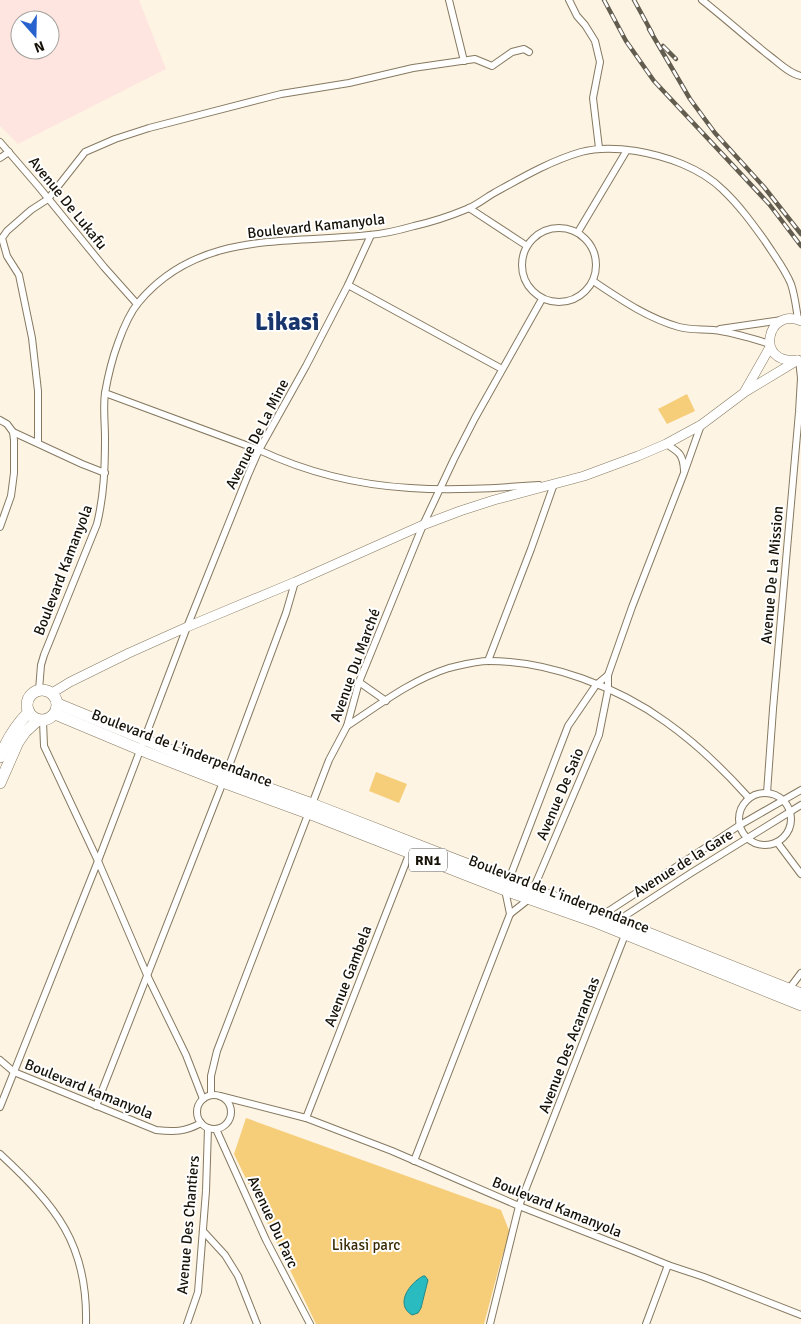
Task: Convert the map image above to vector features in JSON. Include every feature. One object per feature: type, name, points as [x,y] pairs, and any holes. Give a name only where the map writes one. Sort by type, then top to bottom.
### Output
[{"type":"highway","points":[[40,690],[46,690],[55,704],[50,719],[40,720],[33,717],[29,712],[27,702],[32,694],[40,690]]},
{"type":"highway","name":"Boulevard de L'inderpendance","points":[[55,704],[143,745],[224,777],[801,994]]},
{"type":"highway","points":[[0,757],[12,732],[29,712]]},
{"type":"highway","points":[[0,783],[18,742],[25,732],[40,720]]},
{"type":"highway","name":"Boulevard de L'inderpendance","points":[[612,924],[625,935],[801,1005]]},
{"type":"main road","points":[[796,319],[783,320],[776,324],[769,336],[774,354],[781,359],[789,361],[800,359]]},
{"type":"main road","points":[[745,392],[770,345]]},
{"type":"main road","points":[[55,704],[70,682],[96,668],[423,525],[468,508],[608,467],[666,444],[701,425],[745,392],[800,359]]},
{"type":"street","points":[[449,0],[464,62]]},
{"type":"street","points":[[569,0],[577,16],[595,41],[600,62],[592,98],[599,148]]},
{"type":"street","points":[[702,0],[769,56],[796,75],[801,76]]},
{"type":"street","points":[[38,443],[38,391],[32,338],[27,322],[19,275],[7,256],[2,238],[7,231],[31,210],[48,199],[85,152],[114,139],[149,128],[281,94],[414,68],[475,59],[492,66],[512,52],[524,49],[529,52]]},
{"type":"street","name":"Avenue De Lukafu","points":[[0,142],[137,304]]},
{"type":"street","name":"Boulevard Kamanyola","points":[[40,690],[41,665],[44,655],[97,524],[105,473],[105,393],[114,355],[124,326],[137,304],[156,285],[192,261],[221,250],[261,242],[371,235],[417,226],[439,220],[469,208],[534,172],[580,152],[599,148],[627,150],[674,161],[704,176],[721,188],[754,227],[788,278],[795,297],[796,319]]},
{"type":"street","points":[[578,232],[627,150]]},
{"type":"street","points":[[0,158],[9,152]]},
{"type":"street","points":[[469,208],[527,246]]},
{"type":"street","points":[[556,227],[578,232],[589,241],[595,254],[597,268],[593,281],[586,291],[577,298],[566,302],[542,299],[532,292],[525,281],[522,257],[527,246],[534,237],[544,230],[556,227]]},
{"type":"street","name":"Avenue De La Mine","points":[[0,1107],[98,862],[187,627],[248,475],[348,285],[371,235]]},
{"type":"street","points":[[593,281],[639,310],[690,330],[714,330],[796,319]]},
{"type":"street","points":[[348,285],[502,369]]},
{"type":"street","name":"Avenue Du Marché","points":[[211,1095],[211,1076],[217,1051],[329,760],[347,726],[359,682],[423,525],[454,459],[542,299]]},
{"type":"street","points":[[714,330],[748,337],[770,345]]},
{"type":"street","name":"Avenue De La Mission","points":[[767,793],[799,412],[800,359]]},
{"type":"street","points":[[105,393],[260,450],[281,460],[343,478],[390,486],[440,489],[486,489],[554,484],[488,661]]},
{"type":"street","points":[[0,420],[7,424],[13,432],[105,473]]},
{"type":"street","name":"Avenue De Saio","points":[[510,914],[531,894],[599,735],[608,690],[608,675],[701,425]]},
{"type":"street","points":[[0,527],[13,488],[13,432]]},
{"type":"street","points":[[666,444],[682,455],[684,473]]},
{"type":"street","points":[[96,1106],[224,777],[286,613],[295,582]]},
{"type":"street","points":[[347,726],[417,681],[447,669],[488,661],[530,664],[576,676],[638,704],[672,726],[692,742],[731,777],[750,798]]},
{"type":"street","points":[[414,1160],[510,914],[507,885],[568,726],[596,685],[608,675]]},
{"type":"street","points":[[359,682],[386,701]]},
{"type":"street","points":[[40,720],[44,746],[98,862],[147,975],[186,1055],[203,1099]]},
{"type":"street","points":[[598,918],[740,825],[801,790]]},
{"type":"street","points":[[767,793],[778,796],[787,805],[791,821],[785,835],[777,842],[762,845],[747,838],[742,832],[739,818],[744,804],[750,798],[767,793]]},
{"type":"street","points":[[790,811],[801,806]]},
{"type":"street","name":"Avenue de la Gare","points":[[612,924],[790,811]]},
{"type":"street","points":[[777,842],[801,874]]},
{"type":"street","name":"Avenue Gambela","points":[[306,1118],[412,848]]},
{"type":"street","name":"Avenue Des Acarandas","points":[[490,1324],[519,1206],[625,935]]},
{"type":"street","points":[[789,989],[801,973]]},
{"type":"street","name":"Boulevard kamanyola","points":[[0,1060],[14,1072],[156,1130],[181,1131],[191,1129],[201,1123]]},
{"type":"street","points":[[211,1095],[220,1096],[231,1106],[231,1116],[226,1125],[216,1129],[208,1128],[199,1119],[198,1106],[203,1099],[211,1095]]},
{"type":"street","name":"Boulevard Kamanyola","points":[[220,1096],[306,1118],[414,1160],[519,1206],[801,1315]]},
{"type":"street","name":"Avenue Des Chantiers","points":[[187,1324],[198,1292],[206,1191],[208,1128]]},
{"type":"street","name":"Avenue Du Parc","points":[[216,1129],[266,1240],[310,1324]]},
{"type":"street","points":[[0,1154],[52,1209],[74,1246],[81,1270],[86,1300],[86,1324]]},
{"type":"street","points":[[203,1231],[225,1255],[238,1276],[257,1324]]},
{"type":"street","points":[[646,1324],[668,1265]]},
{"type":"shaded area","points":[[139,0],[166,69],[18,144],[0,126],[0,1]]},
{"type":"green space","points":[[687,394],[695,411],[667,424],[658,409]]},
{"type":"green space","points":[[376,772],[407,784],[399,803],[369,791]]},
{"type":"green space","name":"Likasi parc","points":[[246,1118],[501,1210],[510,1233],[484,1324],[316,1324],[234,1154]]},
{"type":"water","points":[[423,1276],[428,1280],[421,1308],[418,1313],[412,1315],[404,1305],[404,1300],[409,1289]]},
{"type":"railway","points":[[604,0],[626,41],[654,81],[769,204],[801,246]]},
{"type":"railway","points":[[634,0],[652,33]]},
{"type":"railway","points":[[649,29],[690,99],[715,133],[764,187],[801,234]]},
{"type":"railway","points":[[663,46],[676,59]]},
{"type":"district","name":"Likasi","points":[[287,321]]}]
